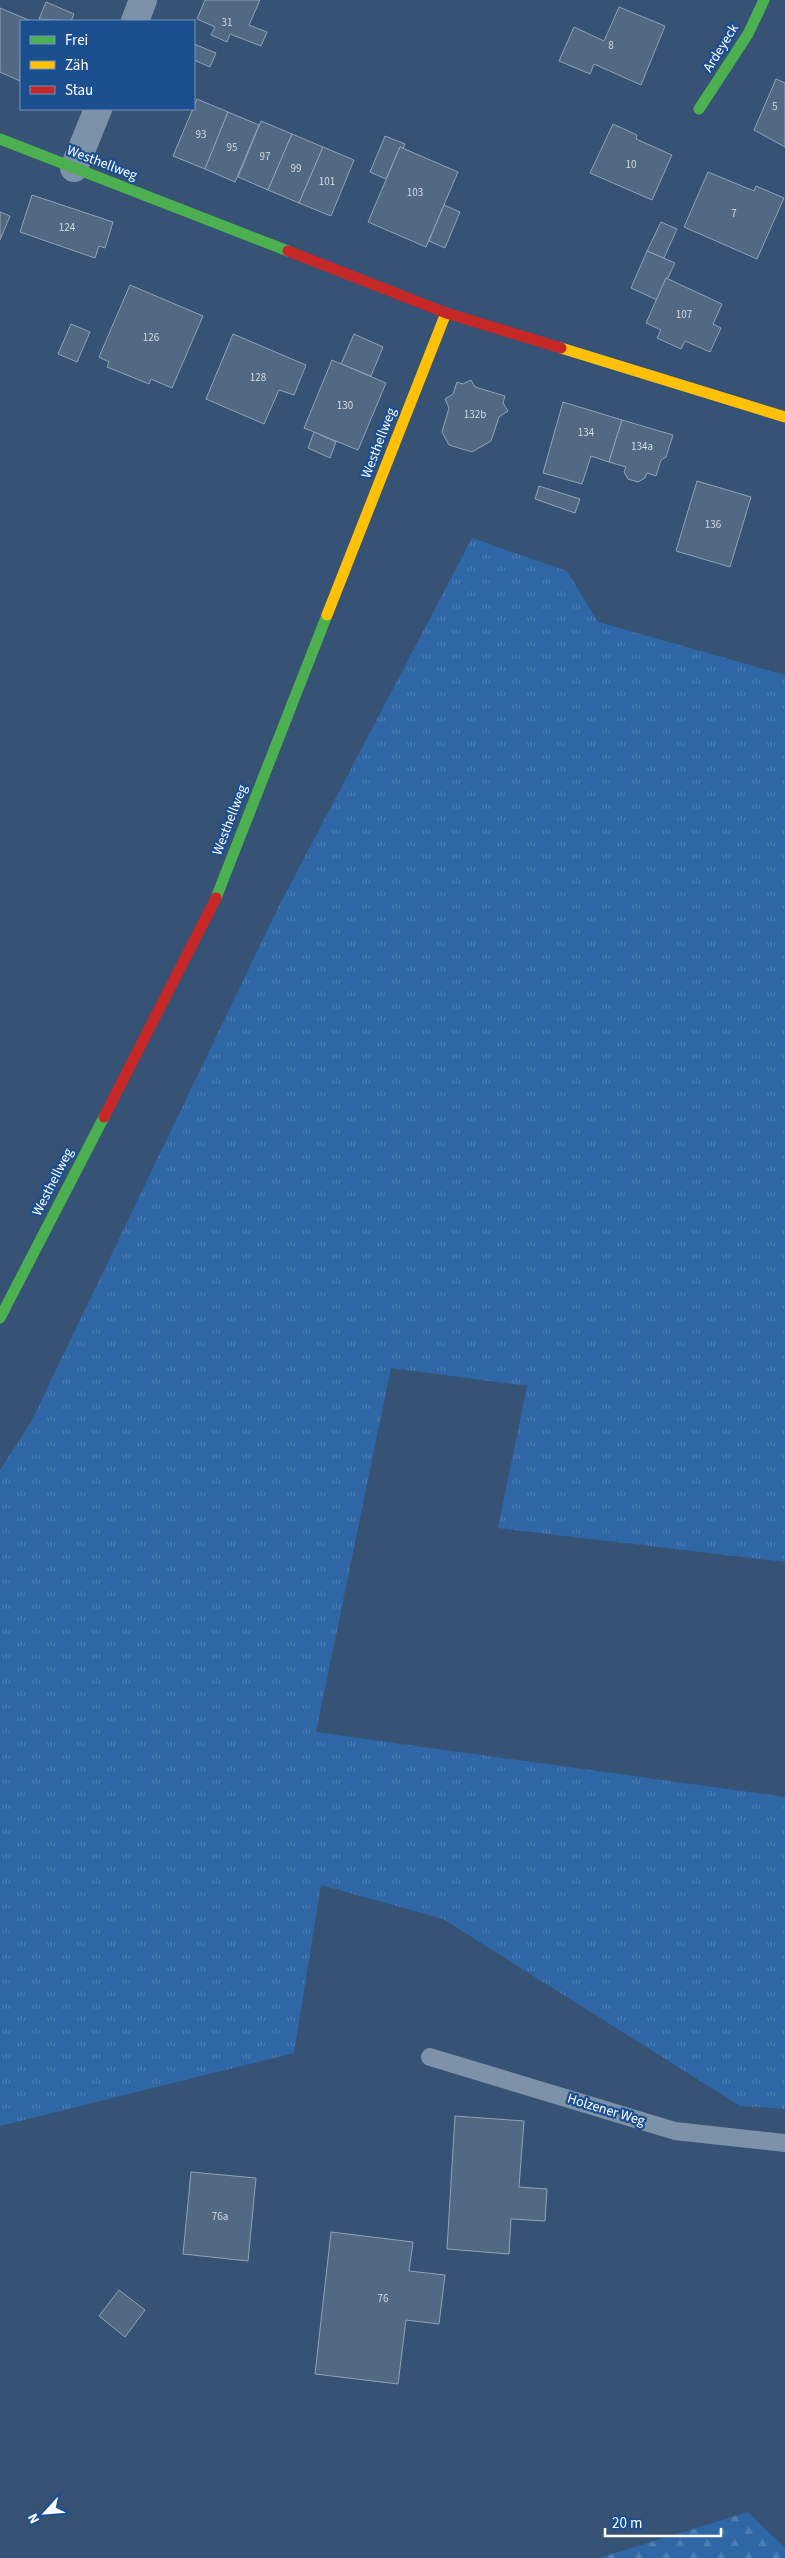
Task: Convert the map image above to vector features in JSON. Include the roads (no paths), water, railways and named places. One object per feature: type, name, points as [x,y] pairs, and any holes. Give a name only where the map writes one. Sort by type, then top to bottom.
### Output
[{"type":"street","points":[[134,20],[143,0]]},
{"type":"street","name":"Ardeyeck","points":[[699,109],[748,34],[764,0]]},
{"type":"street","points":[[74,168],[98,110]]},
{"type":"street","name":"Westhellweg","points":[[0,139],[446,313],[785,417]]},
{"type":"street","name":"Westhellweg","points":[[0,1318],[211,910],[446,313]]},
{"type":"lane","name":"Holzener Weg","points":[[430,2057],[675,2131],[785,2143]]}]
